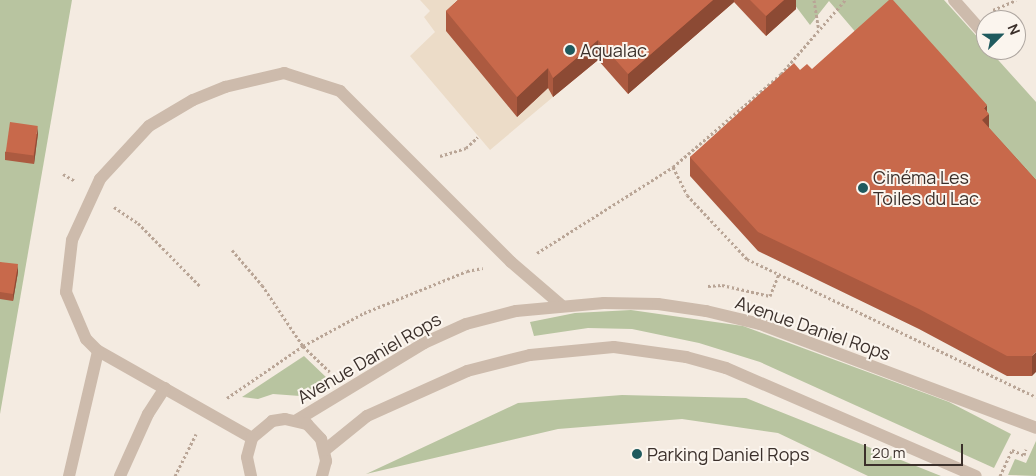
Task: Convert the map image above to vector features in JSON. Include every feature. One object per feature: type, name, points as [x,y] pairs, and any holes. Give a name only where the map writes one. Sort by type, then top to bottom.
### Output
[{"type":"street","points":[[954,0],[976,25]]},
{"type":"street","points":[[252,438],[98,351],[86,339],[66,292],[72,240],[100,179],[149,126],[193,100],[225,87],[284,73],[340,90],[511,262],[561,305]]},
{"type":"street","name":"Avenue Daniel Rops","points":[[297,420],[424,343],[466,324],[516,311],[561,305],[658,304],[706,311],[760,324],[1035,427]]},
{"type":"street","points":[[325,450],[367,416],[467,371],[530,355],[614,348],[686,357],[726,368],[976,476]]},
{"type":"street","points":[[69,476],[98,351]]},
{"type":"street","points":[[120,476],[148,414],[165,388]]},
{"type":"street","points":[[247,473],[252,438],[272,421],[297,420],[315,431],[325,450],[322,476]]},
{"type":"path","points":[[814,0],[819,30]]},
{"type":"path","points":[[176,476],[207,412],[303,346],[364,313],[468,271],[511,262],[548,249],[672,166],[781,74],[845,0]]},
{"type":"path","points":[[440,156],[466,148],[478,137]]},
{"type":"path","points":[[672,166],[687,195],[747,259],[1036,397]]},
{"type":"path","points":[[63,174],[95,192],[138,223],[200,286]]},
{"type":"path","points":[[232,250],[262,285],[303,346],[348,388]]},
{"type":"path","points":[[1000,476],[1012,450],[1024,455],[1035,427]]},
{"type":"green space","points":[[0,0],[72,0],[0,414]]},
{"type":"green space","points":[[791,0],[944,0],[976,35],[976,60],[998,60],[1036,102],[1036,196],[864,42],[829,1],[810,25]]},
{"type":"green space","points":[[631,310],[743,326],[949,402],[1011,434],[994,468],[760,362],[699,343],[632,329],[588,328],[534,336],[530,322],[575,313]]},
{"type":"green space","points":[[304,356],[328,379],[300,396],[273,394],[258,399],[242,397]]},
{"type":"green space","points":[[622,395],[746,398],[941,476],[868,476],[778,433],[682,419],[558,429],[366,474],[518,403]]},
{"type":"green space","points":[[1036,441],[1036,476],[1008,475],[1015,459],[1026,463]]},
{"type":"shaded area","points":[[420,0],[462,0],[517,117],[548,88],[553,97],[490,150],[410,56],[435,32],[424,17],[430,11]]},
{"type":"building","name":"Aqualac","points":[[458,0],[713,0],[628,74],[598,40],[553,78],[548,68],[517,97],[446,11]]},
{"type":"building","points":[[750,0],[784,0],[766,16]]},
{"type":"building","name":"Cinéma Les Toiles du Lac","points":[[889,0],[893,0],[987,105],[984,108],[989,114],[982,120],[1036,180],[1036,352],[1032,356],[1007,356],[919,309],[758,232],[690,157],[794,63],[800,70],[807,64],[812,69]]},
{"type":"building","points":[[10,122],[38,126],[34,156],[6,152]]},
{"type":"building","points":[[0,262],[18,264],[13,294],[0,292]]},
{"type":"place","name":"Aqualac","points":[[570,50]]},
{"type":"place","name":"Cinéma Les Toiles du Lac","points":[[863,188]]},
{"type":"place","name":"Parking Daniel Rops","points":[[637,454]]}]
